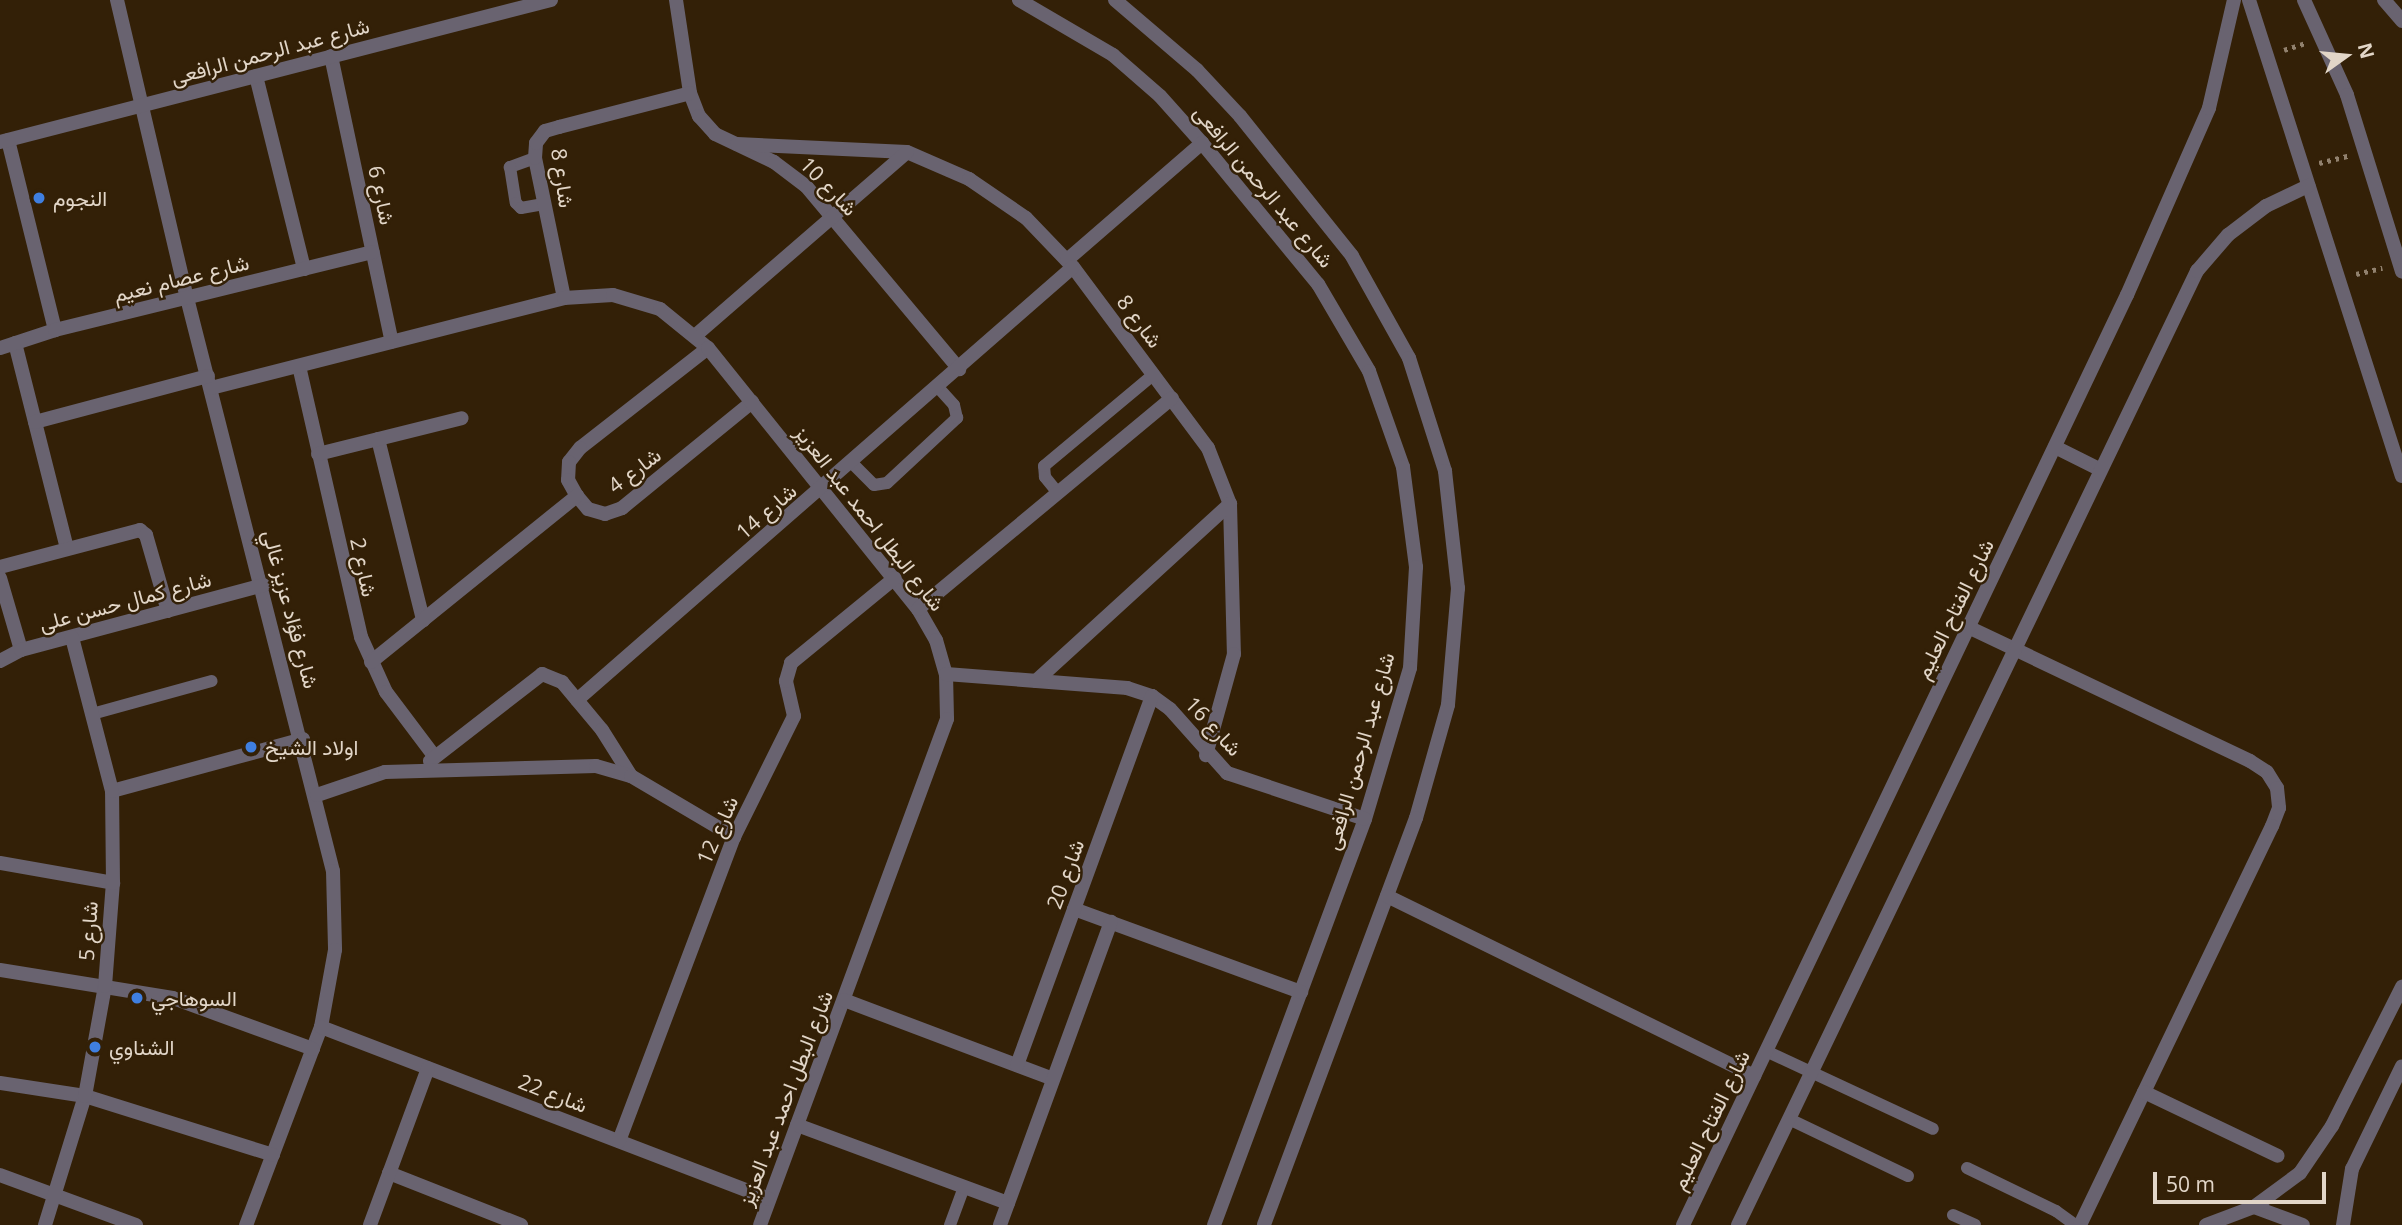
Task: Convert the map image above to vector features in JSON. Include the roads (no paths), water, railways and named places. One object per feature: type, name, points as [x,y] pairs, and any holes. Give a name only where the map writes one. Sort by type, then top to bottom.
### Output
[{"type":"street","name":"شارع فؤاد عزيز غالي","points":[[117,0],[145,105],[187,298],[303,739],[334,871],[335,950],[321,1027],[246,1225]]},
{"type":"street","name":"شارع عبد الرحمن الرافعى","points":[[4,141],[551,0]]},
{"type":"street","name":"شارع 10","points":[[676,0],[690,93],[707,125],[795,178],[832,217],[959,369]]},
{"type":"street","name":"شارع عبد الرحمن الرافعى","points":[[1019,0],[1113,55],[1160,96],[1318,284],[1369,371],[1403,467],[1416,567],[1410,668],[1365,819],[1214,1225]]},
{"type":"street","name":"شارع عبد الرحمن الرافعى","points":[[1115,0],[1197,69],[1232,106],[1352,256],[1409,358],[1446,471],[1458,588],[1448,705],[1416,818],[1264,1225]]},
{"type":"street","name":"شارع الفتاح العليم","points":[[1683,1225],[2055,447],[2204,119],[2225,49],[2234,0]]},
{"type":"street","points":[[2249,0],[2402,476]]},
{"type":"street","points":[[2304,0],[2324,36],[2365,151],[2401,268]]},
{"type":"street","points":[[2384,0],[2402,21]]},
{"type":"street","name":"شارع 6","points":[[331,56],[392,342]]},
{"type":"street","points":[[256,76],[304,269]]},
{"type":"street","name":"شارع 8","points":[[565,298],[535,158],[536,143],[545,131],[690,93]]},
{"type":"street","points":[[4,141],[55,330]]},
{"type":"street","name":"شارع 14","points":[[577,700],[959,369],[1202,143]]},
{"type":"street","name":"شارع 8","points":[[737,144],[906,152],[970,179],[1026,218],[1070,264],[1208,447],[1230,504],[1234,654],[1206,755]]},
{"type":"street","points":[[696,335],[906,152]]},
{"type":"street","points":[[1738,1225],[2197,271],[2228,235],[2266,206],[2308,186]]},
{"type":"street","name":"شارع عصام نعيم","points":[[0,348],[55,330],[373,252]]},
{"type":"street","name":"شارع البطل احمد عبد العزيز","points":[[35,422],[210,382],[299,366],[565,298],[614,295],[660,309],[696,335],[708,348],[918,609],[936,640],[946,674],[947,719],[934,762],[760,1225]]},
{"type":"street","points":[[15,343],[67,548]]},
{"type":"street","name":"شارع 4","points":[[708,348],[580,448],[569,462],[568,480],[577,496],[588,509],[605,514],[622,508],[752,402]]},
{"type":"street","name":"شارع 2","points":[[299,366],[352,610],[371,662],[386,692],[435,757]]},
{"type":"street","points":[[918,609],[1172,398]]},
{"type":"street","points":[[318,454],[462,418]]},
{"type":"street","points":[[378,439],[423,620]]},
{"type":"street","points":[[2055,447],[2101,470]]},
{"type":"street","points":[[371,662],[577,496]]},
{"type":"street","points":[[1037,681],[1230,504]]},
{"type":"street","points":[[0,567],[140,530],[146,535],[168,611]]},
{"type":"street","points":[[0,578],[21,650]]},
{"type":"street","name":"شارع 12","points":[[619,1141],[734,837],[794,716],[786,681],[791,663],[895,578]]},
{"type":"street","name":"شارع كمال حسن على","points":[[0,661],[21,650],[263,585]]},
{"type":"street","points":[[1968,627],[2250,761],[2267,772],[2277,788],[2279,808],[2272,826],[2077,1225]]},
{"type":"street","name":"شارع 5","points":[[45,1225],[85,1096],[105,986],[113,883],[112,791],[72,637]]},
{"type":"street","points":[[420,769],[542,674],[553,675],[577,700],[612,744],[631,776]]},
{"type":"street","name":"شارع 16","points":[[946,674],[1127,688],[1152,696],[1170,709],[1206,755],[1227,773],[1365,819]]},
{"type":"street","name":"شارع 20","points":[[1017,1065],[1152,696]]},
{"type":"street","points":[[112,791],[303,739]]},
{"type":"street","points":[[317,795],[350,781],[420,769],[572,765],[631,776],[734,837]]},
{"type":"street","points":[[0,863],[113,883]]},
{"type":"street","points":[[1387,896],[1754,1076]]},
{"type":"street","points":[[1074,909],[1301,992]]},
{"type":"street","points":[[1000,1225],[1111,922]]},
{"type":"street","points":[[0,970],[173,998],[313,1049]]},
{"type":"street","points":[[2206,1225],[2254,1206],[2279,1192],[2318,1151],[2402,987]]},
{"type":"street","points":[[844,1000],[1054,1079]]},
{"type":"street","name":"شارع 22","points":[[321,1027],[769,1199]]},
{"type":"street","points":[[2343,1225],[2352,1169],[2402,1066]]},
{"type":"street","points":[[370,1225],[428,1068]]},
{"type":"street","points":[[0,1083],[85,1096],[273,1155]]},
{"type":"street","points":[[2144,1092],[2278,1156]]},
{"type":"street","points":[[797,1125],[1008,1203]]},
{"type":"street","points":[[389,1173],[521,1225]]},
{"type":"street","points":[[0,1175],[136,1225]]},
{"type":"street","points":[[2254,1206],[2303,1225]]},
{"type":"lane","points":[[535,158],[510,167],[516,202],[521,208],[544,204]]},
{"type":"lane","points":[[1058,493],[1045,477],[1044,466],[1154,374]]},
{"type":"lane","points":[[852,463],[868,482],[881,486],[953,423],[957,411],[938,387]]},
{"type":"lane","points":[[92,714],[212,681]]},
{"type":"lane","points":[[1766,1051],[1933,1129]]},
{"type":"lane","points":[[1789,1119],[1909,1176]]},
{"type":"lane","points":[[1967,1168],[2056,1211],[2077,1225]]},
{"type":"lane","points":[[950,1225],[964,1187]]},
{"type":"lane","points":[[1954,1215],[1975,1225]]},
{"type":"place","name":"النجوم","points":[[39,198]]},
{"type":"place","name":"اولاد الشيخ","points":[[251,747]]},
{"type":"place","name":"السوهاجي","points":[[137,998]]},
{"type":"place","name":"الشناوي","points":[[95,1047]]}]
